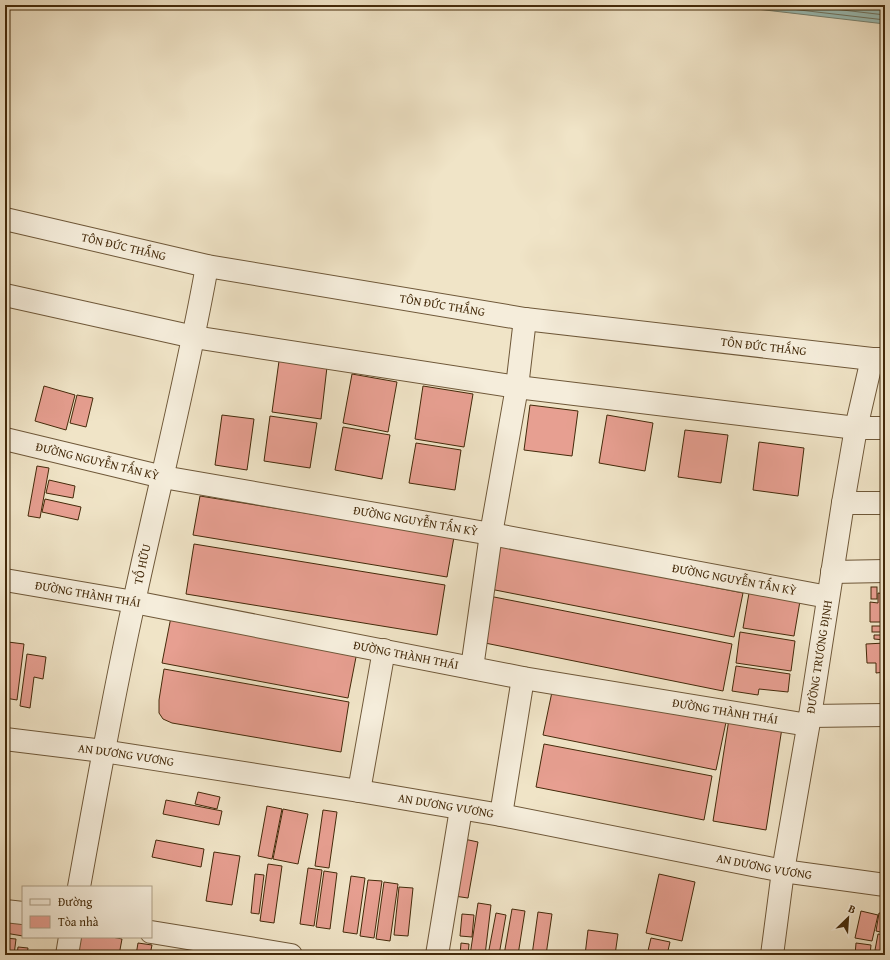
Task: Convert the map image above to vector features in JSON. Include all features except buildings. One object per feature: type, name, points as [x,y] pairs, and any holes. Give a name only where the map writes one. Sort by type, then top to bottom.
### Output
[{"type":"street","name":"TÔN ĐỨC THẮNG","points":[[5,219],[207,266],[525,319],[879,359]]},
{"type":"street","name":"TỐ HỮU","points":[[79,886],[103,751],[134,602],[194,337],[207,266]]},
{"type":"street","points":[[5,295],[194,337],[517,387],[856,428],[885,428]]},
{"type":"street","points":[[472,668],[491,534],[517,387],[525,319]]},
{"type":"street","name":"ĐƯỜNG TRƯƠNG ĐỊNH","points":[[772,955],[783,871],[809,721],[856,428],[879,359]]},
{"type":"street","name":"ĐƯỜNG NGUYỄN TẤN KỲ","points":[[5,439],[163,477],[491,534],[828,597]]},
{"type":"street","points":[[843,503],[885,503]]},
{"type":"street","points":[[832,572],[885,571]]},
{"type":"street","name":"ĐƯỜNG THÀNH THÁI","points":[[5,580],[134,602],[523,678],[809,721],[885,715]]},
{"type":"street","points":[[360,791],[384,650]]},
{"type":"street","points":[[501,815],[523,678]]},
{"type":"street","name":"AN DƯƠNG VƯƠNG","points":[[5,739],[103,751],[360,791],[501,815],[783,871],[885,885]]},
{"type":"street","points":[[437,955],[461,809]]},
{"type":"street","points":[[5,911],[22,913]]},
{"type":"street","points":[[152,932],[291,955]]},
{"type":"street","points":[[67,955],[70,938]]},
{"type":"water","points":[[722,5],[885,5],[885,24]]}]
